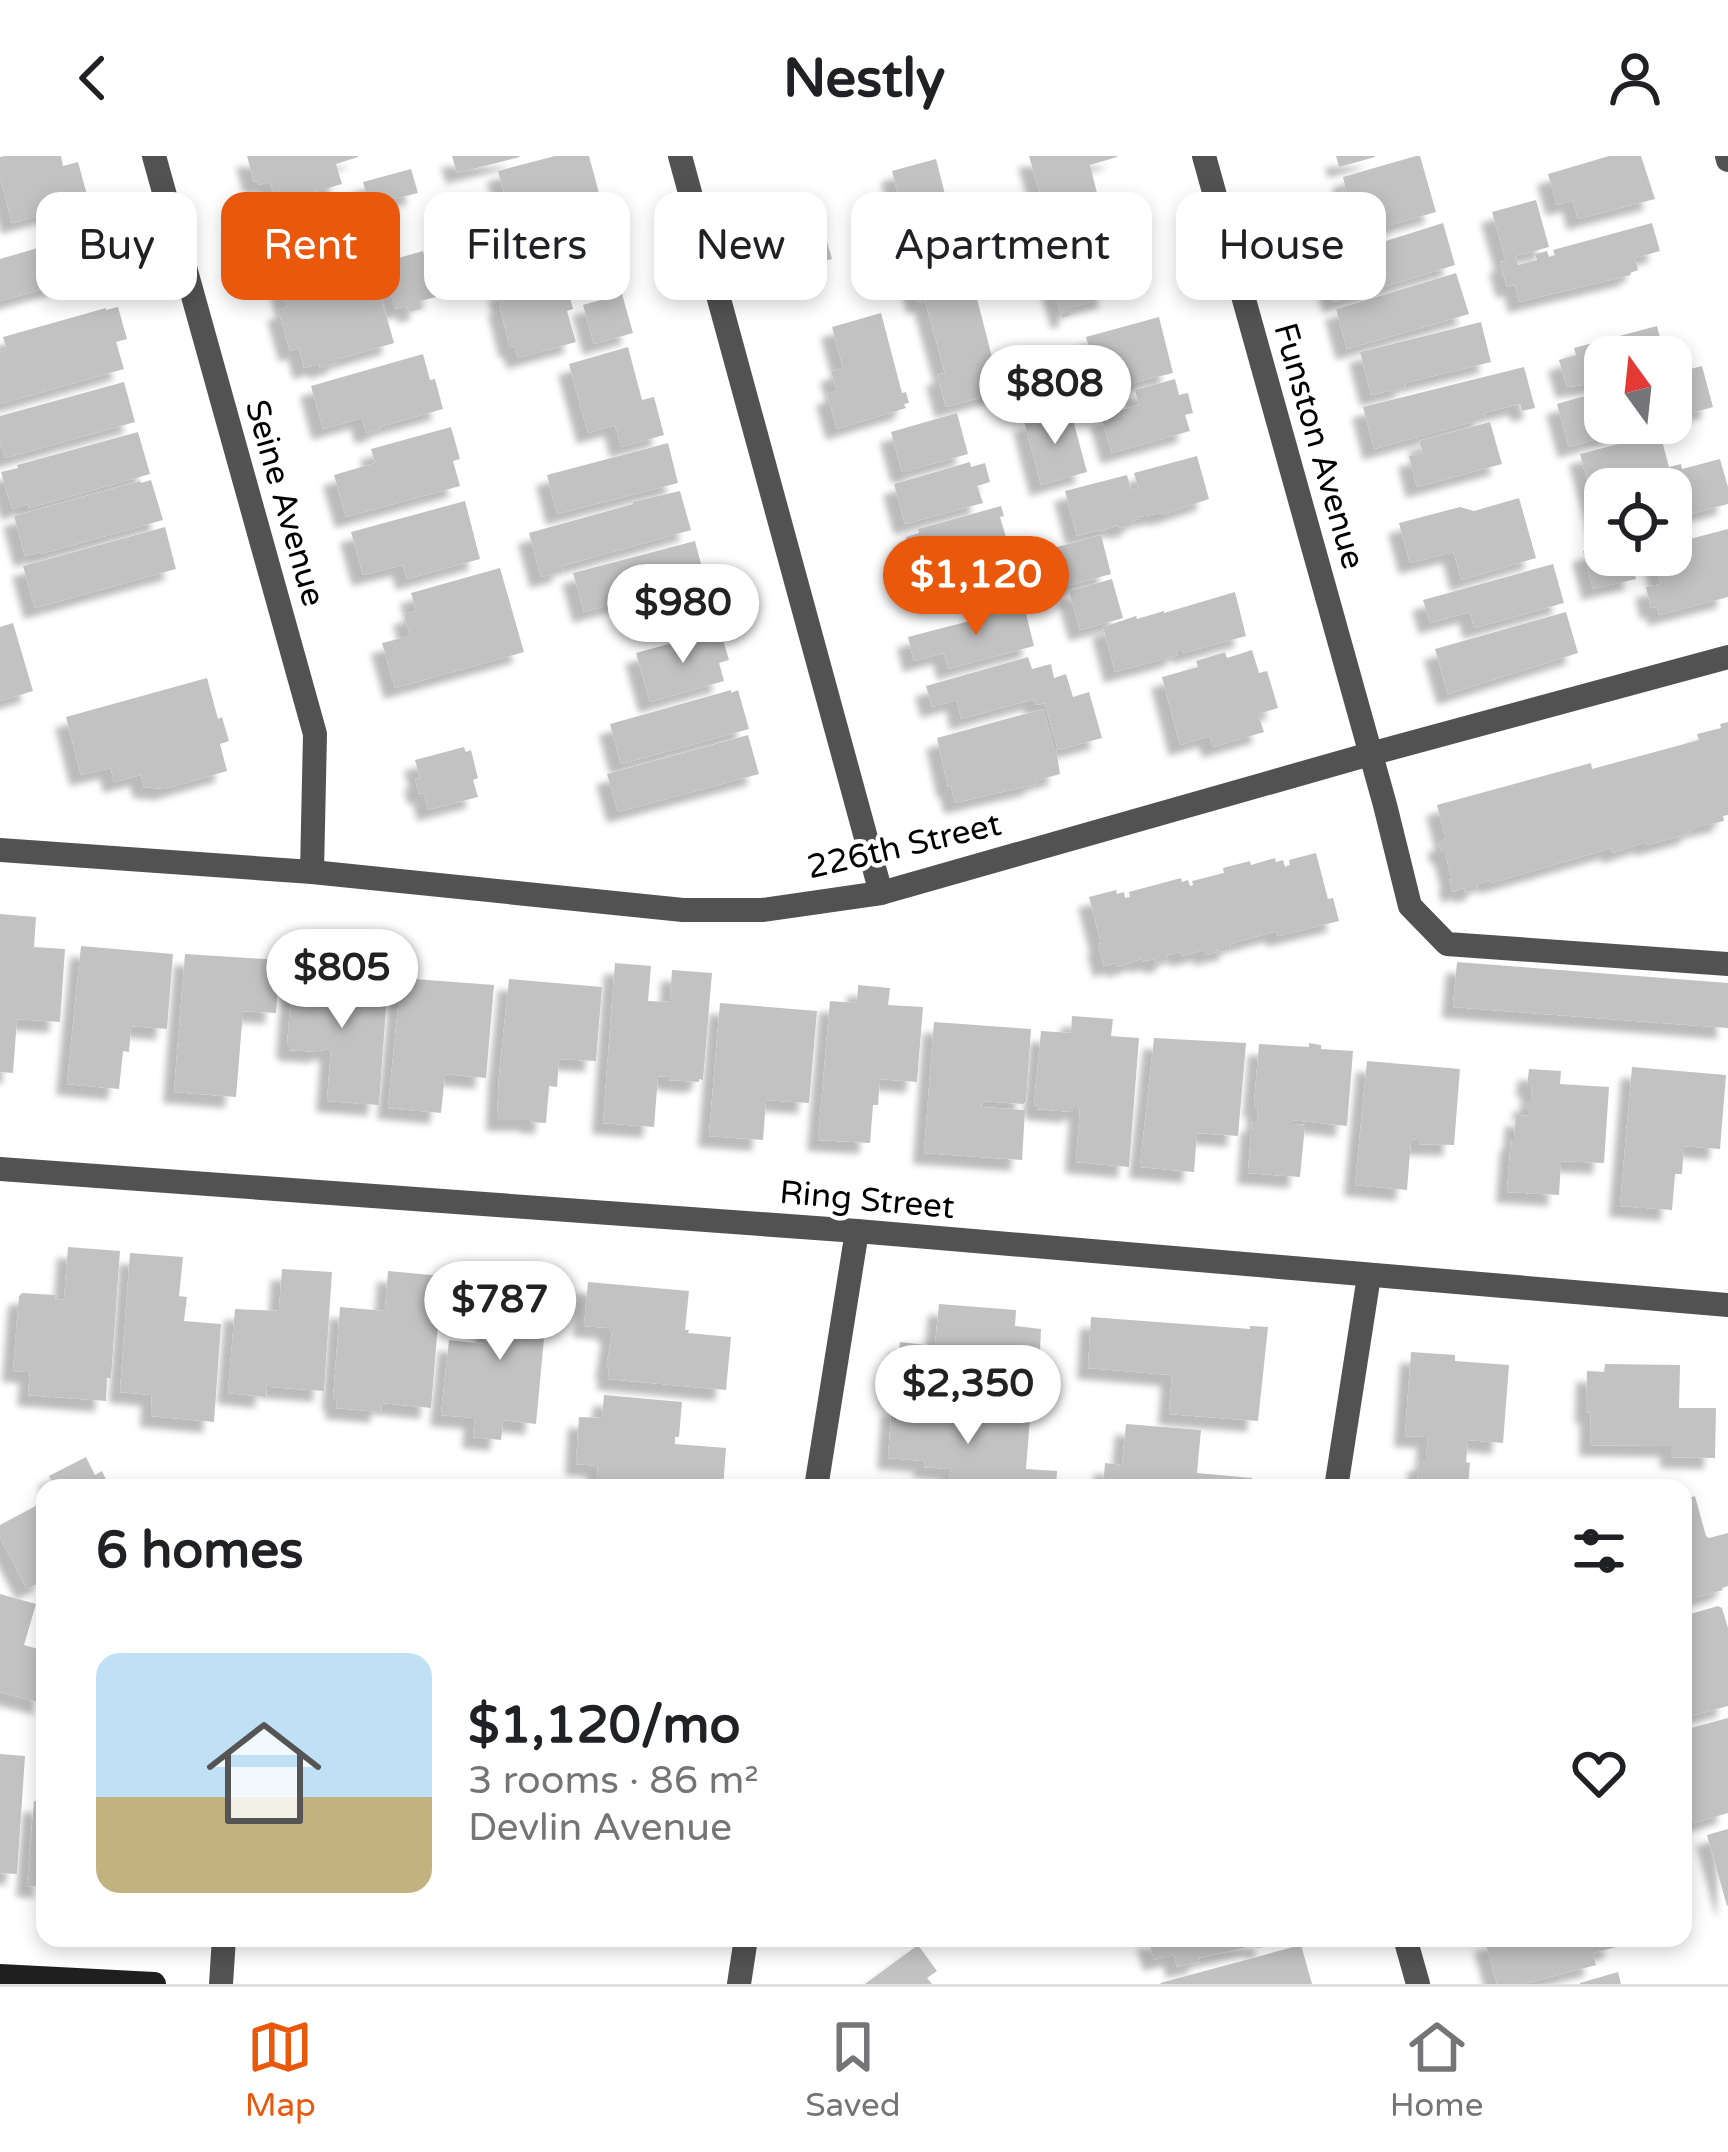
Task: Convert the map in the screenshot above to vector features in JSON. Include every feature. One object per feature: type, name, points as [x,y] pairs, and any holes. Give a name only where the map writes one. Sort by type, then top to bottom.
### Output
[{"type":"street","name":"Seine Avenue","points":[[154,156],[315,734],[313,872]]},
{"type":"street","points":[[680,156],[881,893]]},
{"type":"street","name":"Funston Avenue","points":[[1204,156],[1410,905],[1448,944],[1728,964]]},
{"type":"street","name":"226th Street","points":[[0,850],[313,872],[683,910],[762,910],[881,893],[1728,657]]},
{"type":"street","name":"Ring Street","points":[[0,1169],[856,1231],[1728,1305]]},
{"type":"street","points":[[817,1479],[856,1231]]},
{"type":"street","points":[[1337,1479],[1370,1276]]},
{"type":"street","points":[[221,1984],[223,1947]]},
{"type":"street","points":[[739,1984],[745,1947]]},
{"type":"street","points":[[1408,1947],[1418,1984]]},
{"type":"street","points":[[0,1976],[154,1984]]},
{"type":"building","points":[[61,156],[63,166],[78,162],[86,192],[36,192],[36,216],[12,223],[0,157]]},
{"type":"building","points":[[247,156],[358,156],[336,164],[342,184],[314,192],[273,192],[270,182],[254,182]]},
{"type":"building","points":[[452,156],[519,156],[520,157],[457,173]]},
{"type":"building","points":[[555,156],[589,156],[599,192],[504,192],[498,171]]},
{"type":"building","points":[[1029,156],[1117,156],[1090,165],[1097,192],[1039,192]]},
{"type":"building","points":[[1336,156],[1375,156],[1375,157],[1339,167]]},
{"type":"building","points":[[1420,156],[1436,212],[1386,226],[1386,192],[1339,192],[1346,190],[1343,177]]},
{"type":"building","points":[[1609,156],[1641,156],[1655,199],[1578,219],[1573,201],[1557,205],[1548,174]]},
{"type":"building","points":[[936,159],[944,192],[897,192],[892,171]]},
{"type":"building","points":[[411,169],[418,193],[400,198],[400,192],[366,192],[363,182]]},
{"type":"building","points":[[1536,200],[1549,247],[1516,256],[1518,265],[1537,260],[1535,254],[1547,251],[1549,257],[1555,255],[1553,250],[1652,223],[1660,251],[1635,258],[1638,270],[1631,275],[1519,302],[1515,285],[1507,287],[1500,262],[1506,261],[1492,212]]},
{"type":"building","points":[[1443,223],[1455,265],[1386,286],[1386,241]]},
{"type":"building","points":[[36,248],[36,291],[0,301],[0,259]]},
{"type":"building","points":[[423,251],[421,309],[395,309],[393,300],[400,300],[400,258]]},
{"type":"building","points":[[1456,273],[1469,314],[1347,349],[1336,309],[1386,300],[1386,294]]},
{"type":"building","points":[[285,300],[382,300],[394,343],[320,368],[319,364],[304,368],[299,348],[290,351],[278,310],[287,307]]},
{"type":"building","points":[[571,300],[573,309],[567,311],[576,342],[518,358],[514,346],[510,347],[499,304]]},
{"type":"building","points":[[624,300],[633,333],[594,344],[583,305]]},
{"type":"building","points":[[917,300],[977,300],[1001,392],[946,407],[937,375],[945,373],[925,301]]},
{"type":"building","points":[[1057,300],[1099,300],[1069,308],[1071,315],[1062,318]]},
{"type":"building","points":[[118,307],[127,339],[116,342],[124,369],[0,404],[0,352],[7,350],[3,337]]},
{"type":"building","points":[[881,313],[902,393],[906,392],[909,403],[904,404],[906,408],[837,429],[827,394],[837,391],[831,371],[843,368],[832,327]]},
{"type":"building","points":[[1159,317],[1173,373],[1040,405],[1032,377],[1093,361],[1086,337]]},
{"type":"building","points":[[1481,322],[1491,362],[1371,395],[1360,352]]},
{"type":"building","points":[[1657,326],[1660,336],[1619,336]]},
{"type":"building","points":[[1584,345],[1584,385],[1567,387],[1559,360],[1576,355],[1574,348]]},
{"type":"building","points":[[628,347],[642,400],[654,397],[664,435],[621,447],[615,425],[588,433],[569,364]]},
{"type":"building","points":[[423,354],[443,409],[366,433],[362,418],[323,429],[311,386]]},
{"type":"building","points":[[1702,366],[1713,407],[1692,413],[1692,369]]},
{"type":"building","points":[[1524,367],[1535,408],[1522,411],[1520,404],[1484,413],[1486,418],[1374,449],[1363,407]]},
{"type":"building","points":[[1175,379],[1179,395],[1188,393],[1193,413],[1185,415],[1190,431],[1112,453],[1101,416],[1139,405],[1135,390]]},
{"type":"building","points":[[124,382],[135,422],[5,458],[0,416]]},
{"type":"building","points":[[1584,396],[1584,443],[1569,447],[1557,404]]},
{"type":"building","points":[[1067,410],[1087,472],[1041,485],[1024,421]]},
{"type":"building","points":[[957,413],[968,454],[902,472],[891,432]]},
{"type":"building","points":[[1490,422],[1502,464],[1417,487],[1409,456],[1423,453],[1419,441]]},
{"type":"building","points":[[451,427],[460,459],[453,461],[460,486],[346,517],[334,475],[375,463],[371,449]]},
{"type":"building","points":[[138,432],[150,474],[12,509],[1,472]]},
{"type":"building","points":[[668,443],[678,483],[557,514],[547,475]]},
{"type":"building","points":[[1618,444],[1663,444],[1669,467],[1681,464],[1682,468],[1584,469],[1580,454]]},
{"type":"building","points":[[1197,456],[1209,499],[1161,515],[1138,517],[1133,525],[1077,536],[1065,491],[1127,475],[1131,490],[1138,488],[1134,473]]},
{"type":"building","points":[[1720,459],[1728,504],[1692,513],[1692,468],[1686,468]]},
{"type":"building","points":[[970,462],[971,467],[985,463],[990,482],[977,486],[983,503],[905,524],[894,484]]},
{"type":"building","points":[[151,480],[163,520],[25,556],[14,516]]},
{"type":"building","points":[[680,491],[691,530],[562,566],[564,571],[541,577],[529,533]]},
{"type":"building","points":[[1519,498],[1536,558],[1461,580],[1454,552],[1410,563],[1399,523]]},
{"type":"building","points":[[465,501],[480,559],[407,579],[403,565],[363,575],[351,532]]},
{"type":"building","points":[[1001,506],[1009,547],[930,570],[915,571],[912,560],[904,562],[900,548],[908,546],[906,537],[919,533],[918,529]]},
{"type":"building","points":[[165,527],[176,569],[35,608],[23,566]]},
{"type":"building","points":[[1728,529],[1728,597],[1659,615],[1657,607],[1651,608],[1646,587],[1661,584],[1659,576],[1692,576],[1692,538]]},
{"type":"building","points":[[1101,535],[1111,574],[1067,586],[1057,547]]},
{"type":"building","points":[[695,541],[705,579],[584,612],[573,573]]},
{"type":"building","points":[[1553,564],[1564,603],[1474,628],[1470,612],[1430,623],[1423,600]]},
{"type":"building","points":[[500,568],[524,652],[395,688],[382,643],[410,636],[404,614],[416,611],[411,593]]},
{"type":"building","points":[[1590,576],[1635,576],[1636,579],[1593,589]]},
{"type":"building","points":[[1112,579],[1123,618],[1080,630],[1069,591]]},
{"type":"building","points":[[1235,592],[1246,636],[1183,653],[1182,649],[1176,651],[1178,655],[1115,672],[1103,627]]},
{"type":"building","points":[[1024,606],[1034,646],[948,669],[944,653],[914,661],[908,637],[985,617],[984,611],[995,608],[996,613]]},
{"type":"building","points":[[1566,612],[1578,653],[1448,694],[1435,649]]},
{"type":"building","points":[[13,623],[33,691],[0,701],[0,627]]},
{"type":"building","points":[[720,630],[729,660],[719,663],[724,681],[650,702],[636,653]]},
{"type":"building","points":[[1252,650],[1259,673],[1267,671],[1278,708],[1258,714],[1264,732],[1213,747],[1210,736],[1180,745],[1162,677],[1198,667],[1196,661],[1225,652],[1227,658]]},
{"type":"building","points":[[1028,657],[1032,669],[1051,664],[1054,678],[1066,674],[1073,697],[1089,692],[1102,738],[1058,750],[1045,703],[1036,705],[1034,699],[961,719],[957,700],[932,707],[926,686]]},
{"type":"building","points":[[207,678],[229,741],[220,744],[227,771],[165,789],[144,787],[141,775],[114,782],[111,768],[81,775],[66,717]]},
{"type":"building","points":[[738,690],[749,729],[621,764],[610,724]]},
{"type":"building","points":[[1043,709],[1060,774],[955,803],[937,738]]},
{"type":"building","points":[[1728,722],[1728,815],[1723,816],[1724,821],[1647,845],[1613,853],[1612,848],[1490,880],[1477,884],[1478,889],[1453,892],[1438,842],[1446,839],[1437,805],[1591,763],[1592,769],[1699,740],[1697,734]]},
{"type":"building","points":[[748,735],[759,774],[618,812],[607,774]]},
{"type":"building","points":[[464,747],[466,752],[471,750],[478,797],[428,810],[415,779],[420,778],[415,760]]},
{"type":"building","points":[[1316,853],[1339,921],[1278,936],[1276,931],[1206,955],[1204,950],[1182,956],[1181,952],[1156,963],[1141,959],[1104,966],[1089,897],[1116,890],[1130,897],[1129,892],[1181,878],[1190,886],[1192,881],[1224,873],[1223,868],[1275,858],[1276,862],[1283,860],[1285,867],[1289,860]]},
{"type":"building","points":[[0,914],[36,917],[34,947],[65,949],[60,1022],[17,1019],[13,1073],[0,1072]]},
{"type":"building","points":[[81,946],[173,954],[167,1029],[131,1026],[119,1089],[67,1084]]},
{"type":"building","points":[[185,954],[280,960],[276,1013],[243,1011],[236,1097],[174,1092]]},
{"type":"building","points":[[1457,962],[1728,983],[1728,1028],[1453,1007]]},
{"type":"building","points":[[615,963],[651,966],[648,1001],[670,1002],[672,970],[712,973],[703,1080],[658,1076],[654,1127],[603,1123]]},
{"type":"building","points":[[293,972],[388,980],[379,1105],[327,1101],[331,1050],[289,1050]]},
{"type":"building","points":[[401,978],[494,985],[486,1078],[445,1074],[441,1113],[388,1108]]},
{"type":"building","points":[[509,979],[602,987],[596,1061],[559,1059],[557,1087],[549,1086],[546,1123],[497,1120]]},
{"type":"building","points":[[858,985],[890,988],[888,1005],[923,1007],[917,1082],[880,1079],[870,1143],[818,1140],[830,1001],[857,1003]]},
{"type":"building","points":[[720,1003],[817,1011],[809,1103],[766,1100],[763,1140],[709,1136]]},
{"type":"building","points":[[1072,1016],[1113,1019],[1111,1036],[1139,1038],[1129,1167],[1076,1162],[1080,1109],[1037,1109],[1034,1105],[1041,1031],[1071,1033]]},
{"type":"building","points":[[934,1022],[1031,1029],[1026,1102],[982,1101],[981,1107],[1025,1110],[1022,1160],[924,1153]]},
{"type":"building","points":[[1154,1038],[1246,1043],[1238,1136],[1197,1133],[1194,1172],[1140,1167]]},
{"type":"building","points":[[1309,1043],[1321,1049],[1353,1051],[1347,1126],[1293,1120],[1293,1124],[1305,1125],[1300,1177],[1248,1173],[1252,1121],[1257,1121],[1259,1044],[1309,1047]]},
{"type":"building","points":[[1367,1061],[1460,1069],[1454,1145],[1418,1144],[1411,1139],[1407,1190],[1355,1185]]},
{"type":"building","points":[[1632,1067],[1726,1075],[1720,1149],[1684,1146],[1682,1174],[1675,1174],[1672,1210],[1620,1206]]},
{"type":"building","points":[[1529,1069],[1561,1071],[1560,1084],[1609,1087],[1604,1163],[1561,1161],[1559,1195],[1507,1192],[1516,1115],[1529,1116],[1530,1110],[1523,1110],[1524,1101],[1531,1101]]},
{"type":"building","points":[[68,1247],[120,1251],[106,1401],[28,1395],[30,1372],[13,1371],[19,1296],[55,1295],[64,1300]]},
{"type":"building","points":[[130,1253],[183,1257],[179,1296],[187,1297],[184,1321],[221,1324],[214,1422],[151,1416],[152,1395],[120,1392]]},
{"type":"building","points":[[282,1269],[332,1272],[324,1391],[267,1384],[266,1397],[228,1393],[235,1309],[279,1311]]},
{"type":"building","points":[[388,1271],[442,1276],[431,1408],[382,1403],[381,1412],[336,1408],[340,1307],[385,1311]]},
{"type":"building","points":[[496,1280],[549,1285],[536,1424],[503,1420],[501,1440],[473,1437],[475,1418],[441,1415],[449,1340],[484,1344],[487,1316],[493,1317]]},
{"type":"building","points":[[588,1282],[689,1291],[685,1330],[731,1337],[726,1390],[608,1379],[612,1332],[584,1326]]},
{"type":"building","points":[[939,1304],[1016,1310],[1015,1326],[1041,1329],[1038,1393],[997,1390],[996,1403],[895,1394],[900,1342],[935,1346]]},
{"type":"building","points":[[1091,1317],[1268,1327],[1258,1421],[1169,1414],[1172,1375],[1088,1368]]},
{"type":"building","points":[[1411,1352],[1509,1365],[1503,1443],[1468,1440],[1469,1479],[1418,1479],[1428,1437],[1405,1436]]},
{"type":"building","points":[[1605,1364],[1680,1365],[1679,1408],[1716,1408],[1715,1458],[1671,1457],[1671,1446],[1590,1445],[1587,1371],[1604,1372]]},
{"type":"building","points":[[604,1395],[682,1402],[675,1444],[726,1448],[724,1479],[597,1479],[598,1466],[576,1464],[579,1417],[602,1418]]},
{"type":"building","points":[[892,1405],[1030,1418],[1026,1469],[1057,1471],[1057,1479],[949,1479],[951,1469],[888,1458]]},
{"type":"building","points":[[1126,1424],[1201,1430],[1197,1473],[1252,1479],[1104,1479],[1105,1463],[1122,1465]]},
{"type":"building","points":[[86,1457],[95,1475],[102,1471],[106,1479],[50,1479]]},
{"type":"building","points":[[1692,1497],[1706,1536],[1728,1533],[1728,1586],[1692,1599]]},
{"type":"building","points":[[36,1506],[36,1584],[27,1589],[0,1537],[0,1525]]},
{"type":"building","points":[[0,1594],[36,1604],[24,1645],[36,1648],[36,1702],[0,1692]]},
{"type":"building","points":[[1722,1608],[1728,1628],[1728,1706],[1692,1716],[1692,1613]]},
{"type":"building","points":[[1728,1718],[1728,1813],[1694,1823],[1692,1816],[1692,1728]]},
{"type":"building","points":[[0,1754],[25,1756],[17,1874],[0,1873]]},
{"type":"building","points":[[34,1801],[36,1801],[36,1886],[27,1886]]},
{"type":"building","points":[[1728,1829],[1728,1905],[1727,1906],[1707,1835]]},
{"type":"building","points":[[915,1947],[937,1971],[927,1978],[932,1984],[865,1984]]},
{"type":"building","points":[[1150,1947],[1247,1947],[1177,1967],[1174,1955],[1154,1960]]},
{"type":"building","points":[[1302,1947],[1312,1984],[1161,1984]]},
{"type":"building","points":[[1487,1947],[1616,1947],[1593,1953],[1596,1965],[1523,1984],[1497,1984]]},
{"type":"building","points":[[1618,1972],[1621,1984],[1580,1984],[1580,1983]]}]
